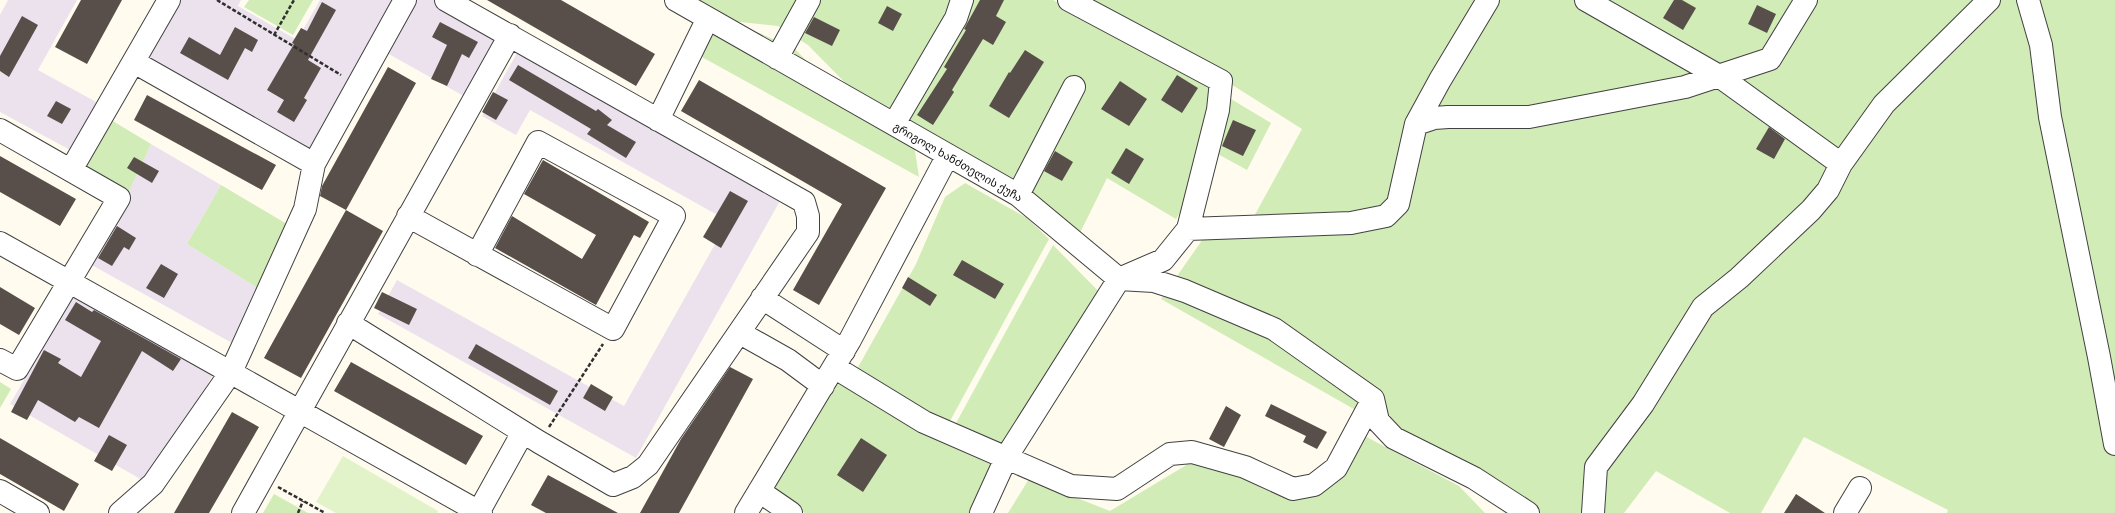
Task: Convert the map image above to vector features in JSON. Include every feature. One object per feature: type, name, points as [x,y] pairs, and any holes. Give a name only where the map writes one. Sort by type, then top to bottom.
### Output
[{"type":"street","points":[[71,170],[169,0]]},
{"type":"street","points":[[120,513],[153,484],[231,372],[306,209],[314,164],[405,0]]},
{"type":"street","points":[[348,323],[531,437],[613,485],[633,477],[648,465],[808,232],[808,216],[804,202],[446,0]]},
{"type":"street","name":"გრიგოლ ხანძთელის ქუჩა","points":[[676,0],[708,20],[1018,195],[1119,279]]},
{"type":"street","points":[[777,58],[809,0]]},
{"type":"street","points":[[894,124],[956,18],[962,0]]},
{"type":"street","points":[[980,513],[1007,456],[1119,279],[1163,260],[1188,229],[1218,110],[1221,81],[1069,0]]},
{"type":"street","points":[[1188,229],[1351,223],[1386,216],[1398,204],[1416,124],[1440,80],[1488,0]]},
{"type":"street","points":[[1586,0],[1719,76],[1841,164]]},
{"type":"street","points":[[1416,124],[1434,118],[1448,117],[1529,117],[1685,87],[1770,59],[1806,0]]},
{"type":"street","points":[[1593,513],[1596,467],[1643,404],[1703,306],[1739,278],[1811,210],[1828,190],[1841,164],[1884,104],[1989,0]]},
{"type":"street","points":[[2028,0],[2041,45],[2050,117],[2099,356],[2115,444]]},
{"type":"street","points":[[658,120],[708,20]]},
{"type":"street","points":[[243,513],[510,35]]},
{"type":"street","points":[[134,62],[314,164]]},
{"type":"street","points":[[1018,195],[1074,87]]},
{"type":"street","points":[[0,130],[119,198],[17,369],[0,360]]},
{"type":"street","points":[[408,216],[476,255],[613,329],[674,216],[538,142],[476,255]]},
{"type":"street","points":[[746,513],[839,359],[948,155]]},
{"type":"street","points":[[0,243],[479,513],[531,437]]},
{"type":"street","points":[[1119,279],[1154,281],[1185,290],[1274,329],[1373,399],[1378,421],[1394,438],[1474,478],[1528,513]]},
{"type":"street","points":[[762,298],[839,359],[924,422],[1007,456],[1071,486],[1117,489],[1170,454],[1192,452],[1245,467],[1294,489],[1314,485],[1336,468],[1373,399]]},
{"type":"street","points":[[740,333],[788,360],[823,386]]},
{"type":"street","points":[[1845,513],[1860,488]]},
{"type":"street","points":[[0,490],[38,513]]},
{"type":"street","points":[[759,491],[791,513]]},
{"type":"path","points":[[217,0],[359,85]]},
{"type":"path","points":[[274,35],[294,0]]},
{"type":"path","points":[[531,437],[613,329]]},
{"type":"path","points":[[263,478],[325,513]]},
{"type":"path","points":[[298,513],[303,501]]},
{"type":"shaded area","points":[[8,0],[77,0],[38,70],[98,103],[72,151],[0,112],[0,15]]},
{"type":"shaded area","points":[[176,0],[241,0],[238,6],[297,40],[320,0],[440,0],[505,36],[469,99],[387,53],[313,154],[143,57]]},
{"type":"shaded area","points":[[517,53],[781,199],[636,458],[378,314],[397,280],[624,406],[728,221],[530,110],[516,135],[482,116]]},
{"type":"shaded area","points":[[151,144],[221,185],[187,244],[261,290],[232,343],[88,263],[127,196]]},
{"type":"shaded area","points":[[76,291],[215,371],[149,484],[10,404]]},
{"type":"green space","points":[[249,0],[313,0],[293,35],[244,7]]},
{"type":"green space","points":[[690,0],[1053,0],[1196,78],[1271,123],[1247,170],[1216,153],[1176,219],[1107,178],[1078,237],[1036,196],[899,114],[866,104],[808,45],[778,26],[721,20]]},
{"type":"green space","points":[[1082,0],[2115,0],[2115,513],[1947,513],[1948,510],[1804,437],[1761,513],[1730,513],[1656,471],[1624,513],[1536,513],[1161,299],[1205,236],[1252,220],[1302,129],[1218,76]]},
{"type":"green space","points":[[711,32],[757,32],[794,48],[853,108],[913,138],[919,177],[700,56]]},
{"type":"green space","points":[[111,120],[151,144],[127,196],[84,171]]},
{"type":"green space","points":[[965,183],[1027,218],[1049,239],[950,421],[927,411],[857,369],[916,264],[945,197]]},
{"type":"green space","points":[[221,185],[297,230],[261,290],[187,244]]},
{"type":"green space","points":[[1053,245],[1113,306],[984,513],[805,513],[770,488],[839,375],[949,436]]},
{"type":"green space","points":[[0,382],[11,389],[0,408]]},
{"type":"green space","points":[[1359,433],[1459,486],[1485,513],[1008,513],[1029,479],[1110,511],[1193,461],[1243,475],[1289,496]]},
{"type":"green space","points":[[343,456],[438,511],[437,513],[336,513],[316,502]]},
{"type":"green space","points":[[274,494],[308,513],[263,513]]},
{"type":"building","points":[[81,0],[122,0],[87,64],[55,47]]},
{"type":"building","points":[[487,0],[561,0],[655,54],[636,86]]},
{"type":"building","points":[[980,0],[1004,0],[996,16],[1006,22],[993,45],[983,39],[952,90],[954,92],[933,125],[917,115],[947,69],[944,67],[966,30],[964,29]]},
{"type":"building","points":[[1674,0],[1682,0],[1696,8],[1683,30],[1663,18]]},
{"type":"building","points":[[322,2],[336,10],[308,60],[321,68],[304,98],[307,100],[294,122],[277,112],[284,100],[267,90],[294,44],[292,43],[301,28],[307,31]]},
{"type":"building","points":[[1757,5],[1776,14],[1767,33],[1748,24]]},
{"type":"building","points":[[887,6],[902,14],[893,31],[878,23]]},
{"type":"building","points":[[22,16],[38,25],[9,77],[0,71],[0,56]]},
{"type":"building","points":[[814,17],[840,30],[832,46],[805,33]]},
{"type":"building","points":[[440,22],[478,42],[469,58],[462,54],[447,86],[431,79],[447,45],[432,37]]},
{"type":"building","points":[[235,27],[258,40],[252,52],[245,48],[228,80],[180,53],[189,37],[220,55]]},
{"type":"building","points":[[1025,50],[1044,62],[1009,118],[989,106],[1009,72],[1010,73]]},
{"type":"building","points":[[518,65],[596,111],[598,109],[612,120],[607,125],[636,142],[626,158],[587,134],[591,129],[509,80]]},
{"type":"building","points":[[388,67],[416,83],[346,210],[320,196],[322,186]]},
{"type":"building","points":[[1177,75],[1198,88],[1182,113],[1161,100]]},
{"type":"building","points":[[699,80],[886,188],[819,305],[793,290],[842,204],[681,111]]},
{"type":"building","points":[[1120,81],[1147,99],[1129,126],[1101,109]]},
{"type":"building","points":[[493,92],[508,100],[496,120],[482,112]]},
{"type":"building","points":[[147,95],[276,165],[262,190],[134,120]]},
{"type":"building","points":[[56,101],[71,109],[62,124],[47,116]]},
{"type":"building","points":[[1233,120],[1256,130],[1243,156],[1222,146]]},
{"type":"building","points":[[1769,127],[1785,139],[1774,159],[1756,149]]},
{"type":"building","points":[[1126,148],[1144,159],[1129,184],[1111,173]]},
{"type":"building","points":[[1055,151],[1073,162],[1062,181],[1044,171]]},
{"type":"building","points":[[0,156],[76,199],[60,226],[0,192]]},
{"type":"building","points":[[134,157],[159,171],[152,183],[127,168]]},
{"type":"building","points":[[543,160],[649,222],[640,238],[634,235],[596,305],[495,248],[512,216],[582,259],[596,235],[524,194]]},
{"type":"building","points":[[730,191],[748,201],[721,248],[703,237]]},
{"type":"building","points":[[346,210],[383,231],[301,378],[264,358]]},
{"type":"building","points":[[117,226],[136,238],[129,250],[124,247],[112,266],[98,258]]},
{"type":"building","points":[[962,260],[1004,284],[995,299],[953,275]]},
{"type":"building","points":[[161,264],[178,274],[164,298],[146,288]]},
{"type":"building","points":[[908,277],[937,295],[930,306],[902,288]]},
{"type":"building","points":[[0,287],[35,308],[19,335],[0,324]]},
{"type":"building","points":[[382,292],[417,309],[409,325],[374,308]]},
{"type":"building","points":[[76,302],[92,312],[94,310],[181,359],[173,371],[142,351],[99,428],[79,417],[75,422],[38,400],[27,420],[11,412],[44,350],[61,359],[58,363],[81,377],[101,341],[65,320]]},
{"type":"building","points":[[476,344],[558,391],[550,405],[468,358]]},
{"type":"building","points":[[351,362],[483,436],[466,465],[334,391]]},
{"type":"building","points":[[730,367],[753,379],[679,513],[640,513],[681,439]]},
{"type":"building","points":[[591,384],[613,397],[605,411],[583,398]]},
{"type":"building","points":[[1271,404],[1327,432],[1317,449],[1303,442],[1306,436],[1265,416]]},
{"type":"building","points":[[1226,406],[1241,415],[1224,447],[1209,439]]},
{"type":"building","points":[[232,412],[259,427],[209,513],[174,513]]},
{"type":"building","points":[[109,435],[127,445],[112,471],[94,461]]},
{"type":"building","points":[[0,438],[79,484],[64,511],[0,474]]},
{"type":"building","points":[[861,438],[887,455],[863,492],[837,475]]},
{"type":"building","points":[[548,475],[618,513],[546,513],[531,505]]},
{"type":"building","points":[[1796,494],[1825,513],[1784,513]]}]
